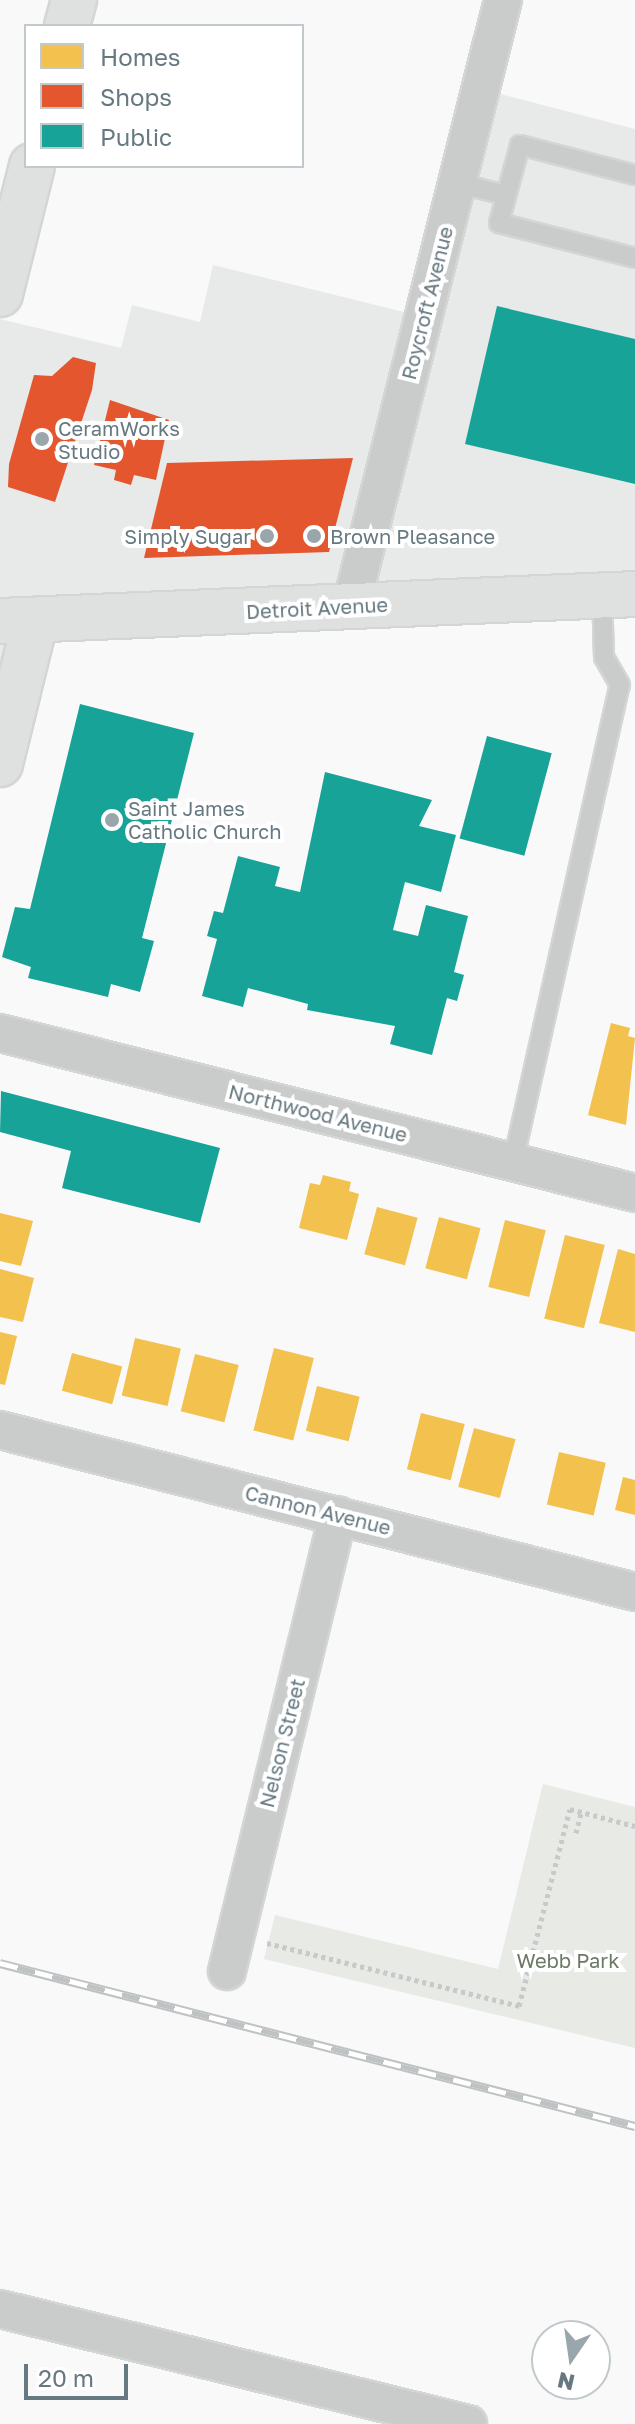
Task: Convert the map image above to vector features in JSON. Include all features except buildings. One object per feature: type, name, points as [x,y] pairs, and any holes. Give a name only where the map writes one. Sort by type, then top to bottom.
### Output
[{"type":"main road","points":[[68,24],[74,0]]},
{"type":"main road","points":[[0,294],[32,168]]},
{"type":"main road","name":"Detroit Avenue","points":[[17,621],[618,595]]},
{"type":"main road","points":[[0,764],[17,621]]},
{"type":"street","name":"Roycroft Avenue","points":[[351,606],[503,0]]},
{"type":"street","name":"Northwood Avenue","points":[[0,1033],[635,1193]]},
{"type":"street","name":"Cannon Avenue","points":[[0,1430],[635,1592]]},
{"type":"street","name":"Nelson Street","points":[[227,1971],[338,1515]]},
{"type":"street","points":[[0,2309],[468,2424]]},
{"type":"lane","points":[[635,175],[520,145],[499,223],[635,258]]},
{"type":"lane","points":[[457,183],[506,195]]},
{"type":"lane","points":[[513,1162],[620,685],[604,657],[618,595]]},
{"type":"path","points":[[261,1942],[519,2006],[570,1809],[635,1826]]},
{"type":"path","points":[[576,1833],[581,1813]]},
{"type":"shaded area","points":[[469,86],[635,129],[635,609],[24,628],[0,731],[0,319],[121,348],[132,305],[200,322],[213,265],[412,314]]},
{"type":"green space","name":"Webb Park","points":[[543,1784],[635,1807],[635,2048],[264,1959],[275,1915],[498,1969]]},
{"type":"railway","points":[[0,1963],[635,2126]]},
{"type":"place","name":"CeramWorks Studio","points":[[42,439]]},
{"type":"place","name":"Simply Sugar","points":[[267,536]]},
{"type":"place","name":"Brown Pleasance","points":[[314,536]]},
{"type":"place","name":"Saint James Catholic Church","points":[[112,820]]}]
